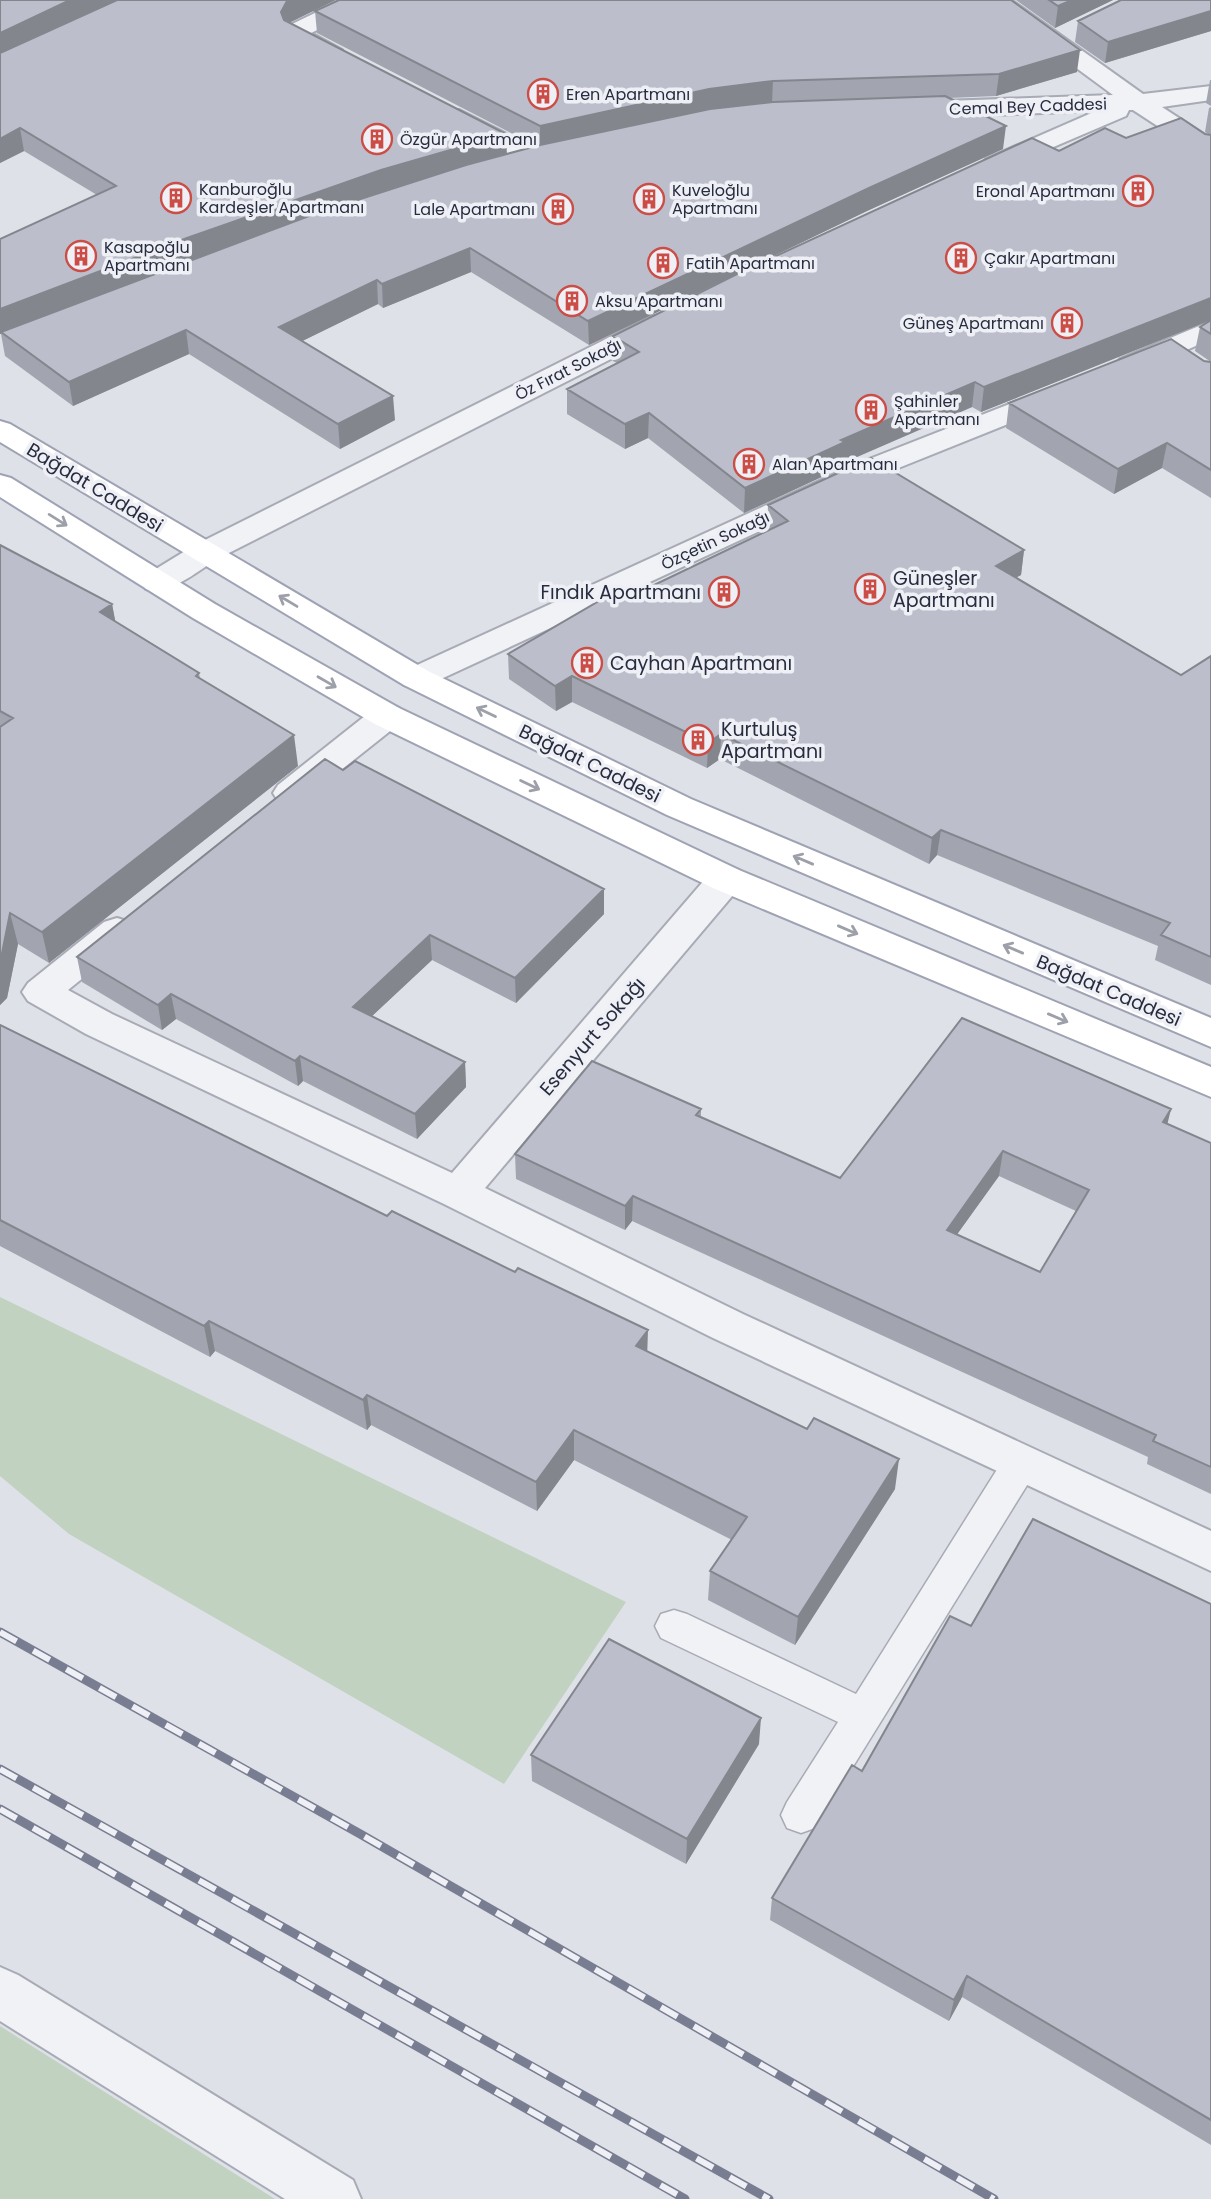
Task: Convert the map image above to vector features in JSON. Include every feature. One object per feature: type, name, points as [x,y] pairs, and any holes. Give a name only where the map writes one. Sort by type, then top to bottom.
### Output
[{"type":"main road","name":"Bağdat Caddesi","points":[[0,430],[416,678],[680,807],[1211,1033]]},
{"type":"main road","points":[[0,484],[157,582],[387,716],[726,879],[1211,1083]]},
{"type":"street","points":[[357,67],[297,35],[298,30],[361,0]]},
{"type":"street","points":[[996,0],[1138,102],[1211,150]]},
{"type":"street","points":[[1055,40],[1079,28]]},
{"type":"street","name":"Cemal Bey Caddesi","points":[[894,110],[1138,102],[1211,93]]},
{"type":"street","points":[[974,173],[1138,102]]},
{"type":"street","points":[[439,108],[537,159]]},
{"type":"street","points":[[497,170],[564,153]]},
{"type":"street","name":"Öz Fırat Sokağı","points":[[157,582],[206,552],[679,313]]},
{"type":"street","name":"Özçetin Sokağı","points":[[416,678],[865,471],[1093,380],[1180,357],[1211,329]]},
{"type":"street","points":[[257,820],[387,716]]},
{"type":"street","name":"Esenyurt Sokağı","points":[[458,1193],[726,879]]},
{"type":"street","points":[[149,906],[41,992],[111,1030],[458,1193],[728,1326],[1211,1552]]},
{"type":"street","points":[[0,1992],[334,2199]]},
{"type":"lane","points":[[801,1815],[1021,1463]]},
{"type":"lane","points":[[674,1626],[864,1716]]},
{"type":"green space","points":[[0,1297],[626,1602],[504,1784],[69,1534],[0,1476]]},
{"type":"green space","points":[[0,2026],[275,2199],[0,2199]]},
{"type":"building","points":[[0,0],[70,0],[0,33]]},
{"type":"building","points":[[117,0],[289,0],[281,12],[284,20],[506,134],[381,170],[187,238],[0,309],[0,239],[116,186],[20,128],[0,139],[0,53]]},
{"type":"building","points":[[339,0],[1011,0],[1080,50],[999,74],[773,81],[709,89],[540,126],[315,11]]},
{"type":"building","points":[[1049,0],[1072,0],[1058,6]]},
{"type":"building","points":[[1121,0],[1211,0],[1211,11],[1108,42],[1078,21]]},
{"type":"building","points":[[945,96],[1006,126],[588,321],[470,248],[382,284],[377,280],[279,327],[393,396],[338,424],[186,330],[69,382],[1,332],[317,213],[466,165],[540,145],[710,109],[773,102]]},
{"type":"building","points":[[1181,118],[1211,135],[1211,298],[984,387],[975,382],[841,440],[845,442],[745,488],[649,413],[625,424],[567,389],[639,352],[613,336],[739,273],[1032,138],[1059,151],[1105,128],[1126,138]]},
{"type":"building","points":[[1211,320],[1211,334],[1200,327]]},
{"type":"building","points":[[1171,339],[1204,361],[1211,362],[1211,470],[1167,443],[1118,469],[1009,403]]},
{"type":"building","points":[[871,458],[1024,550],[996,566],[1181,675],[1211,656],[1211,957],[1161,935],[1170,923],[941,830],[932,838],[721,734],[708,743],[572,676],[555,686],[508,654],[618,590],[629,597],[788,521],[768,505]]},
{"type":"building","points":[[0,545],[112,604],[100,612],[199,673],[196,676],[294,735],[42,932],[10,913],[0,963],[0,727],[13,718],[0,711]]},
{"type":"building","points":[[325,759],[343,770],[355,761],[604,889],[515,978],[430,935],[353,1007],[465,1062],[415,1114],[300,1056],[295,1061],[171,994],[158,1005],[77,957]]},
{"type":"building","points":[[962,1018],[1171,1109],[1163,1122],[1211,1143],[1211,1467],[1153,1441],[1156,1435],[633,1196],[625,1206],[515,1154],[592,1061],[701,1109],[696,1115],[840,1178]],"holes":[[[1003,1151],[1089,1190],[1040,1272],[947,1230]]]},
{"type":"building","points":[[0,1025],[387,1216],[392,1211],[515,1272],[518,1268],[648,1330],[636,1346],[807,1429],[814,1418],[899,1459],[798,1617],[710,1571],[747,1517],[574,1430],[536,1482],[367,1395],[363,1400],[209,1321],[204,1326],[0,1220]]},
{"type":"building","points":[[1033,1519],[1211,1604],[1211,2120],[967,1976],[954,2000],[772,1898],[852,1765],[862,1771],[950,1616],[971,1626]]},
{"type":"building","points":[[609,1639],[761,1718],[687,1839],[531,1755]]},
{"type":"railway","points":[[0,1632],[362,1835],[994,2199]]},
{"type":"railway","points":[[0,1769],[769,2199]]},
{"type":"railway","points":[[0,1809],[685,2199]]},
{"type":"place","name":"Eren Apartmanı","points":[[543,94]]},
{"type":"place","name":"Özgür Apartmanı","points":[[377,139]]},
{"type":"place","name":"Eronal Apartmanı","points":[[1138,191]]},
{"type":"place","name":"Kanburoğlu Kardeşler Apartmanı","points":[[176,198]]},
{"type":"place","name":"Kuveloğlu Apartmanı","points":[[649,199]]},
{"type":"place","name":"Lale Apartmanı","points":[[558,209]]},
{"type":"place","name":"Kasapoğlu Apartmanı","points":[[81,256]]},
{"type":"place","name":"Çakır Apartmanı","points":[[961,258]]},
{"type":"place","name":"Fatih Apartmanı","points":[[663,263]]},
{"type":"place","name":"Aksu Apartmanı","points":[[572,301]]},
{"type":"place","name":"Güneş Apartmanı","points":[[1067,323]]},
{"type":"place","name":"Şahinler Apartmanı","points":[[871,410]]},
{"type":"place","name":"Alan Apartmanı","points":[[749,464]]},
{"type":"place","name":"Güneşler Apartmanı","points":[[870,589]]},
{"type":"place","name":"Fındık Apartmanı","points":[[724,592]]},
{"type":"place","name":"Cayhan Apartmanı","points":[[587,663]]},
{"type":"place","name":"Kurtuluş Apartmanı","points":[[698,740]]}]
